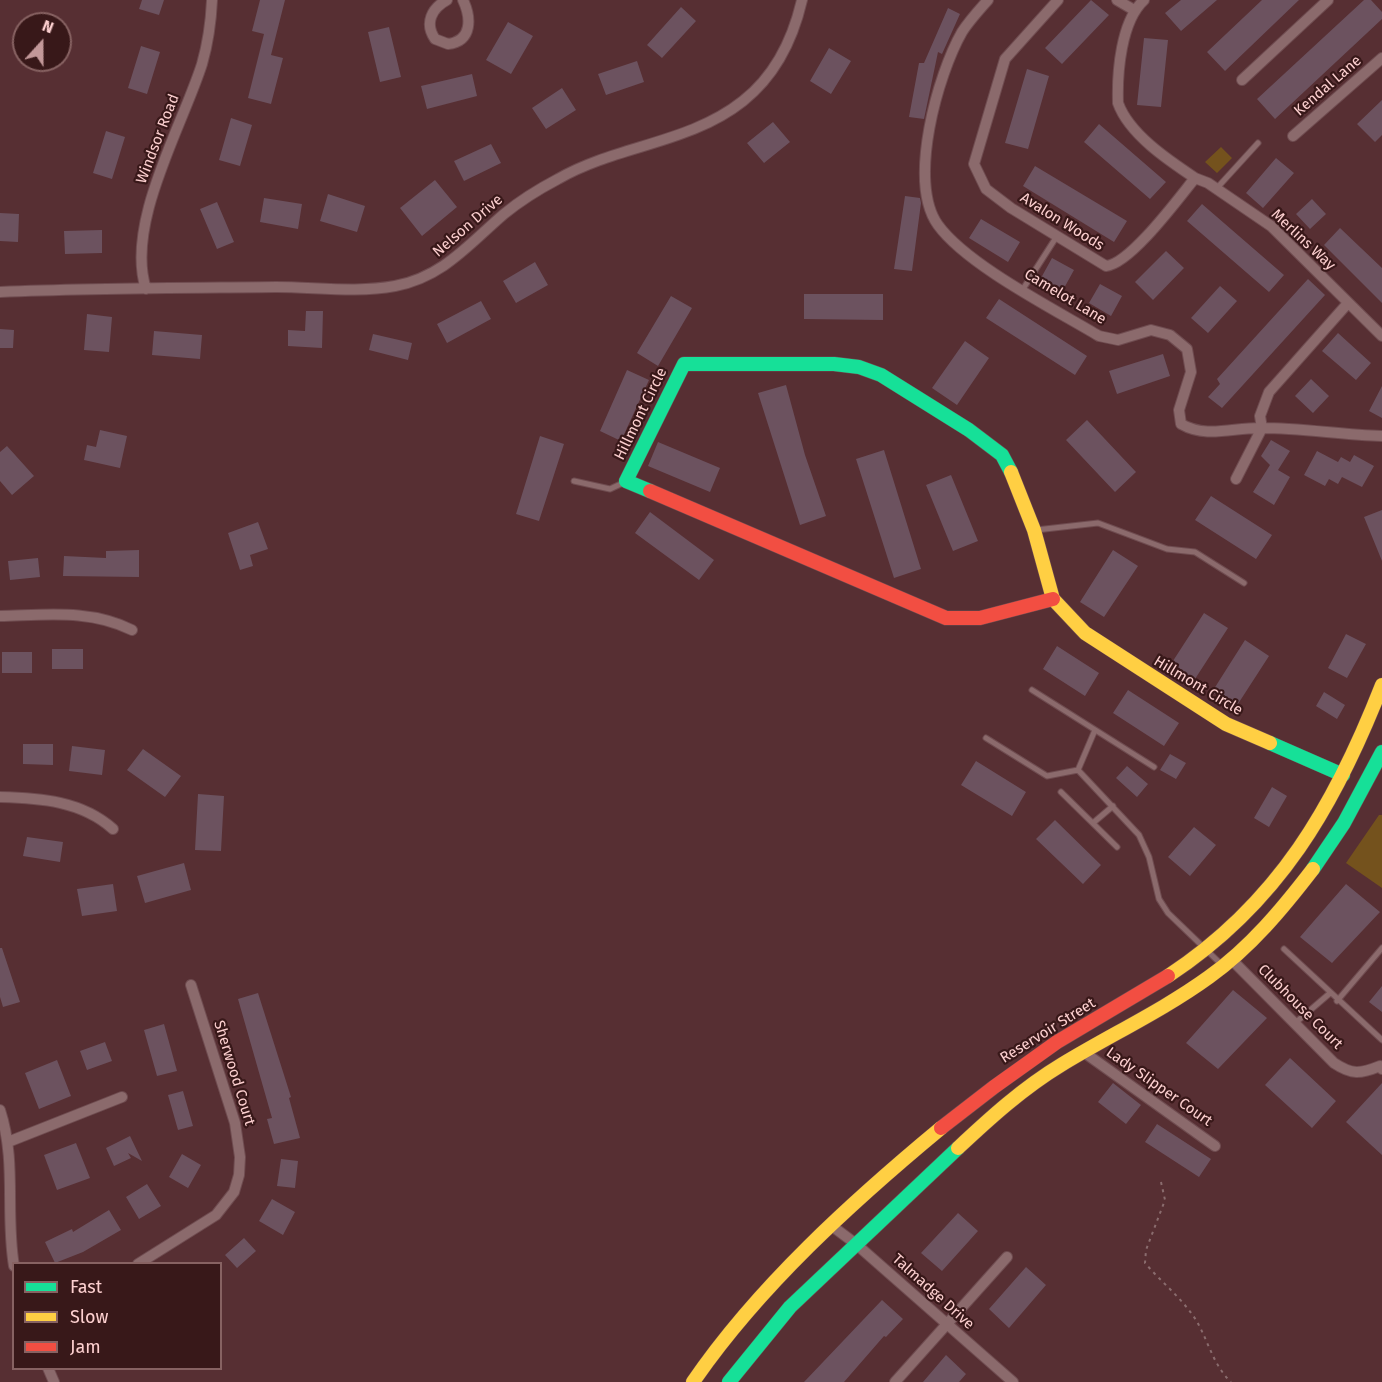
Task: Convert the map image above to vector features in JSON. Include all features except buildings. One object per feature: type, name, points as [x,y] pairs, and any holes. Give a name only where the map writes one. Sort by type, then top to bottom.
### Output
[{"type":"main road","name":"Hillmont Circle","points":[[1053,599],[980,618],[946,618],[626,482],[684,364],[834,364],[859,367],[891,381],[980,437],[1002,455],[1012,472],[1034,530],[1053,599],[1085,633],[1226,724],[1343,775]]},
{"type":"main road","name":"Reservoir Street","points":[[693,1382],[718,1346],[789,1269],[891,1170],[995,1083],[1061,1039],[1128,1001],[1206,948],[1247,914],[1272,886],[1323,810],[1343,775],[1382,686]]},
{"type":"main road","points":[[729,1382],[778,1320],[856,1244],[1023,1090],[1181,997],[1227,962],[1282,909],[1336,835],[1382,752]]},
{"type":"street","name":"Windsor Road","points":[[146,289],[142,261],[147,212],[204,56],[212,0]]},
{"type":"street","points":[[447,0],[433,11],[430,28],[435,39],[452,44],[461,40],[468,29],[469,16],[463,0]]},
{"type":"street","name":"Nelson Drive","points":[[0,292],[146,289],[366,289],[394,286],[428,276],[453,261],[519,202],[561,177],[609,156],[689,133],[736,106],[759,87],[784,52],[793,33],[802,0]]},
{"type":"street","name":"Camelot Lane","points":[[988,0],[962,32],[939,90],[926,143],[925,186],[937,224],[964,252],[1099,336],[1118,340],[1151,330],[1170,335],[1186,349],[1191,372],[1179,410],[1181,424],[1206,433],[1262,428],[1382,436]]},
{"type":"street","name":"Avalon Woods","points":[[1058,0],[1005,59],[974,164],[986,189],[1106,266],[1115,265],[1150,233],[1195,178]]},
{"type":"street","points":[[1118,0],[1134,10]]},
{"type":"street","points":[[1144,0],[1134,10],[1127,24],[1118,93],[1122,114],[1135,129],[1195,178]]},
{"type":"street","points":[[1242,80],[1328,0]]},
{"type":"street","name":"Kendal Lane","points":[[1293,136],[1382,58]]},
{"type":"street","name":"Merlins Way","points":[[1195,178],[1271,226],[1382,336]]},
{"type":"street","points":[[1236,479],[1262,428],[1260,416],[1269,392],[1348,303]]},
{"type":"street","points":[[0,616],[90,615],[112,620],[132,630]]},
{"type":"street","points":[[0,797],[48,801],[83,809],[96,815],[113,829]]},
{"type":"street","name":"Clubhouse Court","points":[[1227,962],[1344,1070],[1360,1074],[1381,1066]]},
{"type":"street","name":"Sherwood Court","points":[[140,1262],[216,1215],[234,1192],[239,1175],[240,1157],[235,1123],[191,985]]},
{"type":"street","name":"Lady Slipper Court","points":[[1085,1053],[1215,1146]]},
{"type":"street","points":[[9,1142],[122,1097]]},
{"type":"street","points":[[0,1110],[9,1142],[6,1164],[14,1262]]},
{"type":"street","name":"Talmadge Drive","points":[[832,1226],[856,1244],[1012,1382]]},
{"type":"street","points":[[895,1382],[1007,1257]]},
{"type":"lane","points":[[1216,190],[1258,142]]},
{"type":"lane","points":[[1023,289],[1057,236]]},
{"type":"lane","points":[[574,481],[610,489],[626,482]]},
{"type":"lane","points":[[1034,530],[1098,522],[1167,549],[1195,552],[1244,583]]},
{"type":"lane","points":[[1032,690],[1154,767]]},
{"type":"lane","points":[[1078,770],[1095,730]]},
{"type":"lane","points":[[986,738],[1047,776],[1078,770]]},
{"type":"lane","points":[[1078,770],[1135,828],[1143,842],[1160,903],[1206,948],[1227,962]]},
{"type":"lane","points":[[1061,792],[1117,847]]},
{"type":"lane","points":[[1093,823],[1113,806]]},
{"type":"lane","points":[[1337,1001],[1382,948]]},
{"type":"lane","points":[[1284,949],[1329,994],[1382,1040]]},
{"type":"lane","points":[[1294,1024],[1329,994]]},
{"type":"path","points":[[1161,1182],[1166,1200],[1146,1250],[1145,1263],[1180,1299],[1196,1320],[1222,1374],[1230,1382]]},
{"type":"shaded area","points":[[1221,147],[1232,158],[1217,173],[1205,162]]},
{"type":"shaded area","points":[[1379,815],[1382,815],[1382,888],[1346,863]]},
{"type":"traffic: fast","points":[[650,491],[626,481],[684,364],[834,364],[859,367],[881,375],[969,430],[1002,455],[1011,472]]},
{"type":"traffic: fast","points":[[1270,743],[1343,775]]},
{"type":"traffic: fast","points":[[1313,869],[1344,823],[1382,752]]},
{"type":"traffic: fast","points":[[729,1382],[790,1307],[958,1148]]},
{"type":"traffic: slow","points":[[1011,472],[1034,530],[1053,599],[1085,633],[1226,724],[1270,743]]},
{"type":"traffic: slow","points":[[1168,976],[1242,917],[1299,848],[1323,811],[1344,771],[1382,685]]},
{"type":"traffic: slow","points":[[958,1148],[1033,1083],[1173,1001],[1224,966],[1265,927],[1313,869]]},
{"type":"traffic: slow","points":[[693,1382],[747,1312],[808,1247],[874,1185],[941,1128]]},
{"type":"traffic: jam","points":[[650,491],[946,618],[980,618],[1053,599]]},
{"type":"traffic: jam","points":[[941,1128],[1057,1042],[1168,976]]}]
